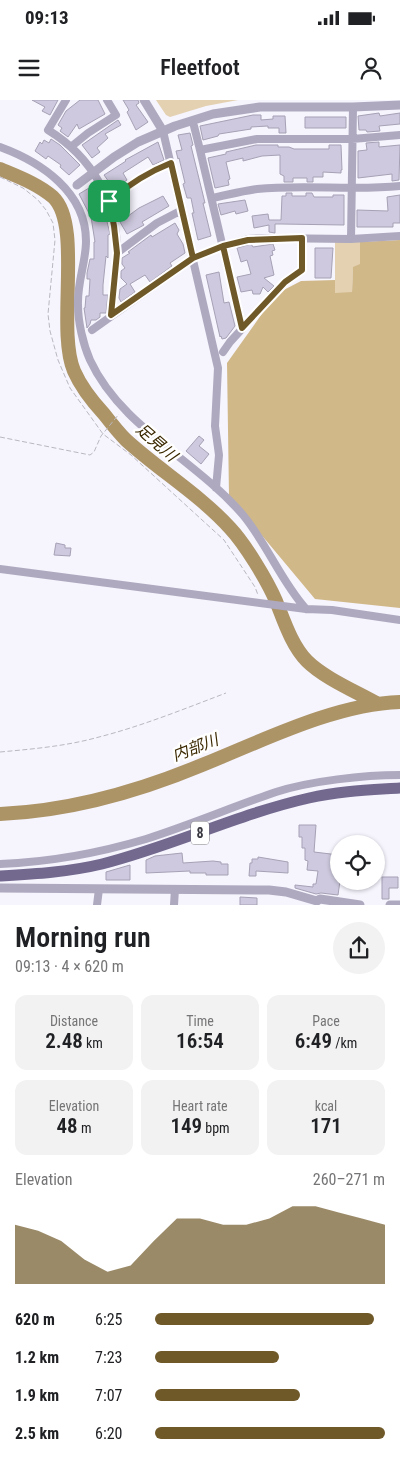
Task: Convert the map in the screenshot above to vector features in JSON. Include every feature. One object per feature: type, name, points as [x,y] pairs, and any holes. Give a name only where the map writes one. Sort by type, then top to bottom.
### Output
[{"type":"main road","name":"8","points":[[0,876],[45,874],[101,864],[164,846],[277,806],[311,797],[344,792],[400,788]]},
{"type":"street","points":[[66,100],[48,130],[72,146],[94,172],[109,201],[117,253],[111,315]]},
{"type":"street","points":[[72,146],[116,115],[107,100]]},
{"type":"street","points":[[144,100],[163,131],[218,368],[215,426],[219,456],[216,488]]},
{"type":"street","points":[[351,239],[353,104]]},
{"type":"street","points":[[77,185],[128,148],[163,131],[199,118],[246,109],[272,107],[353,104],[400,105]]},
{"type":"street","points":[[194,126],[242,328]]},
{"type":"street","points":[[200,150],[257,139],[352,139],[400,135]]},
{"type":"street","points":[[0,147],[20,155],[60,181],[73,197],[80,212],[85,227],[86,242],[78,304],[79,321],[89,359],[100,378],[129,413],[216,488],[243,515],[261,540],[303,609]]},
{"type":"street","points":[[109,201],[152,170],[171,163]]},
{"type":"street","points":[[212,198],[266,189],[351,189],[400,186]]},
{"type":"street","points":[[117,253],[157,223],[182,210]]},
{"type":"street","points":[[92,330],[193,258],[223,246],[263,238],[351,239],[400,236]]},
{"type":"street","points":[[223,352],[242,328],[285,282],[302,270],[302,238]]},
{"type":"street","points":[[0,569],[400,620]]},
{"type":"street","points":[[0,864],[47,860],[96,852],[154,836],[277,792],[340,780],[400,774]]},
{"type":"street","points":[[0,888],[269,890],[286,892],[309,902],[320,899],[360,905]]},
{"type":"street","points":[[97,905],[99,889]]},
{"type":"street","points":[[174,905],[175,889]]},
{"type":"street","points":[[390,905],[400,905]]},
{"type":"path","points":[[0,176],[23,188],[38,200],[53,223],[55,240],[48,299],[50,331],[58,360],[70,388],[103,434],[131,455],[224,540],[264,604]]},
{"type":"path","points":[[0,437],[87,455],[94,452],[105,431],[122,411]]},
{"type":"path","points":[[0,752],[57,746],[98,738],[226,693]]},
{"type":"shaded area","points":[[156,100],[238,100],[206,106],[170,117],[166,115]]},
{"type":"shaded area","points":[[400,240],[400,608],[315,599],[229,496],[227,363],[276,294],[301,281],[335,280],[335,293],[352,292],[353,267],[360,264],[360,242]]},
{"type":"shaded area","points":[[335,242],[360,242],[360,265],[353,268],[352,293],[335,293]]},
{"type":"building","points":[[32,100],[58,100],[50,115],[42,111],[45,107]]},
{"type":"building","points":[[80,100],[98,100],[105,114],[79,129],[77,124],[68,137],[60,131],[62,128],[58,125],[66,111]]},
{"type":"building","points":[[123,100],[138,100],[139,103],[136,105],[148,122],[136,130],[127,112],[129,110]]},
{"type":"building","points":[[379,113],[380,116],[400,113],[400,124],[379,126],[380,131],[367,132],[366,130],[359,130],[358,116]]},
{"type":"building","points":[[261,115],[261,120],[273,119],[273,116],[285,116],[286,133],[279,133],[279,128],[268,128],[268,126],[251,127],[251,129],[219,134],[218,136],[203,140],[200,126]]},
{"type":"building","points":[[305,117],[346,117],[346,128],[305,128]]},
{"type":"building","points":[[118,120],[121,125],[105,134],[108,138],[97,148],[100,152],[92,158],[82,145]]},
{"type":"building","points":[[190,133],[193,145],[191,146],[211,236],[198,240],[191,198],[187,198],[176,151],[182,150],[178,135]]},
{"type":"building","points":[[51,139],[60,145],[80,165],[69,175],[60,167],[61,165],[48,156],[46,159],[35,151],[40,142],[42,144],[44,140],[49,143]]},
{"type":"building","points":[[158,142],[164,160],[153,165],[148,157],[123,173],[127,180],[114,189],[104,175],[125,160]]},
{"type":"building","points":[[379,142],[379,147],[400,145],[399,180],[392,181],[392,174],[358,178],[358,151],[367,150],[366,143]]},
{"type":"building","points":[[256,145],[278,145],[278,147],[294,149],[329,149],[329,145],[341,145],[342,170],[341,173],[323,172],[323,177],[313,177],[313,182],[307,182],[307,178],[293,178],[293,182],[284,182],[284,176],[280,174],[280,155],[262,156],[243,161],[243,158],[226,162],[230,179],[228,180],[229,185],[215,188],[208,158]]},
{"type":"building","points":[[94,185],[102,201],[110,234],[108,235],[108,258],[106,256],[103,285],[103,295],[108,295],[106,313],[100,313],[100,317],[96,320],[91,320],[87,328],[84,308],[86,296],[89,296],[90,279],[87,279],[87,273],[90,259],[94,259],[95,242],[91,217],[79,194]]},
{"type":"building","points":[[286,193],[292,193],[292,196],[306,196],[306,193],[312,193],[314,197],[344,195],[344,225],[275,224],[275,233],[269,232],[269,225],[254,228],[252,216],[268,214],[269,220],[281,220],[282,196],[286,196]]},
{"type":"building","points":[[400,195],[400,223],[393,223],[393,227],[357,227],[357,210],[388,211],[387,197]]},
{"type":"building","points":[[163,196],[169,206],[142,222],[144,225],[127,234],[120,222],[139,208]]},
{"type":"building","points":[[245,200],[248,211],[236,214],[235,211],[221,215],[218,204]]},
{"type":"building","points":[[175,223],[179,230],[177,234],[183,244],[185,253],[170,263],[172,266],[150,282],[145,275],[130,284],[135,292],[121,302],[119,298],[120,289],[127,284],[121,278],[121,271],[125,268],[122,264],[122,258],[151,235],[152,237]]},
{"type":"building","points":[[251,244],[253,247],[273,244],[275,250],[272,251],[273,255],[270,256],[274,275],[264,278],[274,286],[268,292],[263,287],[260,294],[253,294],[252,290],[241,292],[237,277],[251,274],[247,260],[241,262],[237,248]]},
{"type":"building","points":[[315,248],[333,248],[331,278],[315,278]]},
{"type":"building","points":[[219,272],[224,303],[229,302],[235,326],[226,338],[222,339],[206,275]]},
{"type":"building","points":[[199,436],[204,440],[199,446],[209,454],[201,464],[186,451]]},
{"type":"building","points":[[56,543],[65,545],[65,548],[71,548],[70,556],[54,555]]},
{"type":"building","points":[[299,825],[316,825],[314,852],[330,854],[330,890],[339,890],[338,895],[316,894],[295,888],[295,885],[313,887],[313,884],[316,884],[318,871],[307,870],[308,861],[305,860],[305,848],[302,848],[302,837],[299,837]]},
{"type":"building","points":[[182,853],[183,863],[213,861],[228,864],[228,875],[206,875],[206,873],[190,873],[190,871],[146,873],[146,860],[155,856]]},
{"type":"building","points":[[258,857],[288,862],[288,873],[256,871],[256,876],[249,876],[250,863],[252,863],[252,859],[258,859]]},
{"type":"building","points":[[130,865],[130,880],[106,880],[106,872]]},
{"type":"building","points":[[385,877],[398,877],[398,888],[389,888],[389,899],[382,899],[382,890],[385,890]]},
{"type":"building","points":[[240,897],[257,898],[257,905],[240,905]]},
{"type":"waterway","name":"足見川","points":[[0,169],[28,181],[47,192],[53,197],[62,211],[68,253],[67,330],[69,353],[74,371],[87,394],[126,440],[205,504],[236,535],[272,592],[293,641],[307,661],[331,679],[378,704]]},
{"type":"waterway","name":"内部川","points":[[0,814],[52,809],[128,792],[178,775],[325,716],[375,704],[400,702]]},
{"type":"route","points":[[109,201],[117,253],[111,315],[193,258],[223,246],[248,240],[302,238],[302,270],[285,282],[242,328],[223,246],[193,258],[171,163],[152,170],[109,201]]}]
